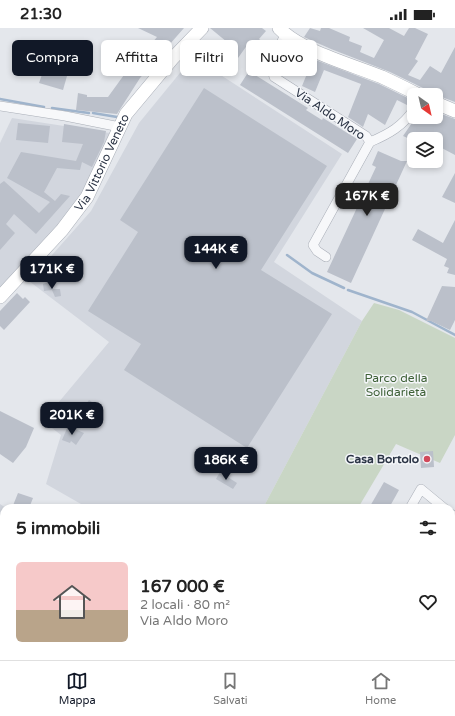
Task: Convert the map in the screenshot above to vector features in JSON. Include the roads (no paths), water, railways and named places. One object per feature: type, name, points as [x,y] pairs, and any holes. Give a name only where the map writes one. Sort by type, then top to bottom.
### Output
[{"type":"street","name":"Via Vittorio Veneto","points":[[0,297],[62,230],[87,197],[103,167],[126,114],[172,59],[202,28]]},
{"type":"street","points":[[282,31],[318,52],[384,78],[407,89]]},
{"type":"street","name":"Via Aldo Moro","points":[[282,31],[273,63],[272,70],[274,77],[366,136],[370,142],[313,245],[317,251],[326,257]]},
{"type":"street","points":[[443,105],[455,111]]},
{"type":"street","points":[[0,106],[65,116],[120,127]]},
{"type":"street","points":[[370,142],[390,134],[407,119]]},
{"type":"street","points":[[412,504],[421,489],[439,504]]},
{"type":"waterway","points":[[0,99],[44,107]]},
{"type":"waterway","points":[[52,108],[89,113]]},
{"type":"waterway","points":[[93,113],[117,117]]},
{"type":"waterway","points":[[287,255],[312,273],[344,288]]},
{"type":"waterway","points":[[348,290],[412,312],[455,335]]},
{"type":"place","name":"Casa Bortolo","points":[[427,459]]},
{"type":"park label","name":"Parco della Solidarietà","points":[[396,385]]}]
